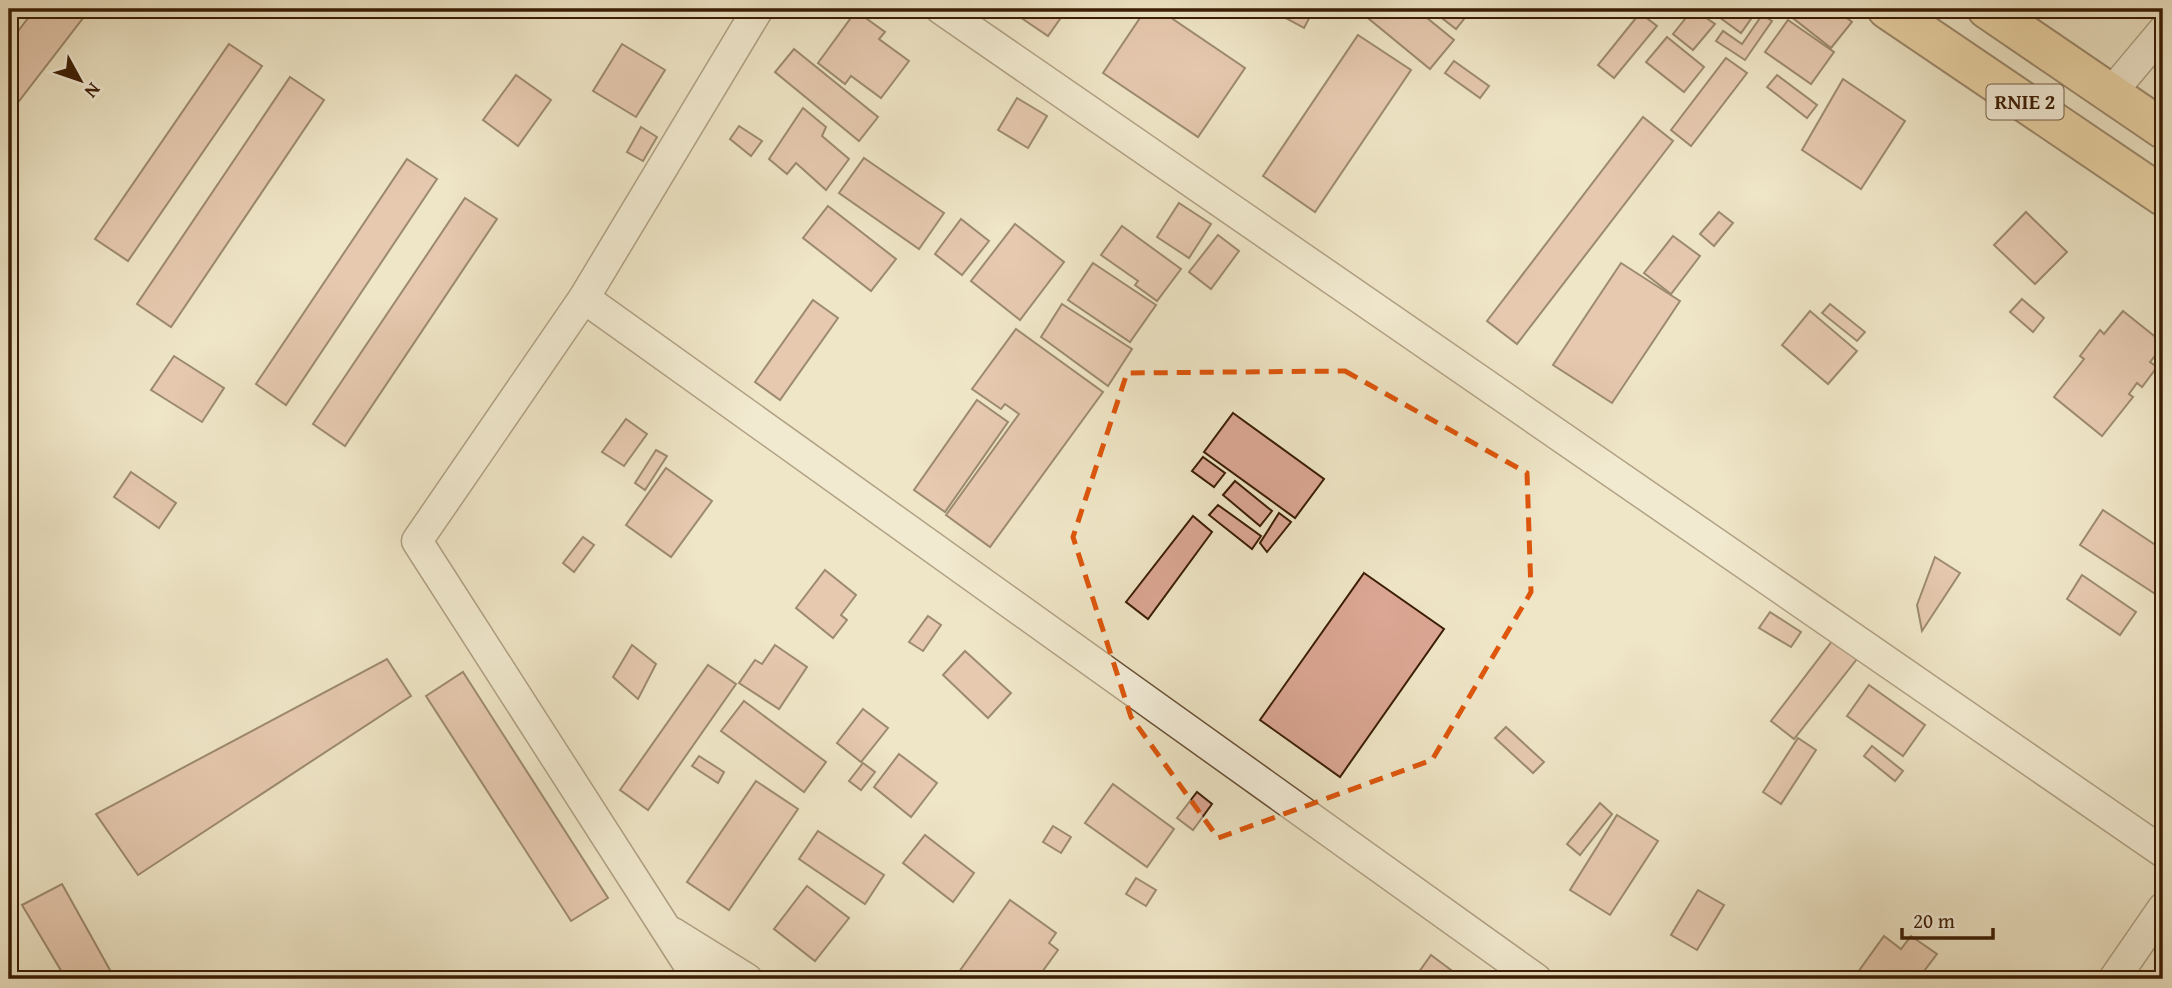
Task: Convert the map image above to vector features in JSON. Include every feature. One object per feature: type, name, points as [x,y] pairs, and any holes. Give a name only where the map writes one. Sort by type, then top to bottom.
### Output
[{"type":"main road","name":"RNIE 2","points":[[1887,9],[2163,196]]},
{"type":"main road","name":"RNIE 2","points":[[1987,9],[2163,129]]},
{"type":"street","points":[[698,979],[417,541],[584,298],[758,9]]},
{"type":"street","points":[[942,9],[2163,852]]},
{"type":"street","points":[[2111,93],[2163,32]]},
{"type":"street","points":[[584,298],[1536,979]]},
{"type":"street","points":[[2114,979],[2163,908]]},
{"type":"street","points":[[667,929],[747,979]]},
{"type":"highlighted area","points":[[1345,371],[1527,473],[1531,592],[1432,760],[1218,838],[1131,717],[1073,537],[1127,373]]},
{"type":"building","points":[[35,9],[90,9],[9,114],[9,43]]},
{"type":"building","points":[[1008,9],[1067,9],[1048,36]]},
{"type":"building","points":[[1146,9],[1158,9],[1245,68],[1198,137],[1103,73]]},
{"type":"building","points":[[1269,9],[1314,9],[1304,28]]},
{"type":"building","points":[[1367,9],[1416,9],[1454,40],[1430,69],[1363,14]]},
{"type":"building","points":[[1443,9],[1461,9],[1468,14],[1456,29],[1438,15]]},
{"type":"building","points":[[1693,9],[1715,24],[1693,50],[1673,34]]},
{"type":"building","points":[[1708,9],[1758,9],[1741,33]]},
{"type":"building","points":[[1794,9],[1835,9],[1852,22],[1831,48],[1789,15]]},
{"type":"building","points":[[856,11],[885,32],[879,39],[909,61],[881,98],[851,76],[845,84],[818,63]]},
{"type":"building","points":[[1640,13],[1657,26],[1614,78],[1598,65]]},
{"type":"building","points":[[1762,15],[1772,21],[1745,60],[1716,41],[1723,31],[1742,44]]},
{"type":"building","points":[[1788,20],[1834,52],[1811,84],[1765,52]]},
{"type":"building","points":[[1358,35],[1411,70],[1315,212],[1263,176]]},
{"type":"building","points":[[1667,37],[1704,67],[1684,92],[1646,62]]},
{"type":"building","points":[[229,44],[262,66],[128,261],[95,239]]},
{"type":"building","points":[[622,44],[665,70],[636,117],[593,91]]},
{"type":"building","points":[[794,49],[878,117],[859,141],[775,72]]},
{"type":"building","points":[[1726,58],[1747,73],[1691,146],[1671,130]]},
{"type":"building","points":[[1454,61],[1489,86],[1480,98],[1445,73]]},
{"type":"building","points":[[516,75],[551,100],[518,146],[483,120]]},
{"type":"building","points":[[1777,75],[1817,105],[1807,118],[1767,87]]},
{"type":"building","points":[[290,77],[324,100],[171,327],[137,304]]},
{"type":"building","points":[[1843,79],[1905,121],[1861,189],[1802,150]]},
{"type":"building","points":[[1017,98],[1047,116],[1028,148],[998,130]]},
{"type":"building","points":[[803,108],[826,127],[822,136],[849,159],[826,190],[796,163],[787,174],[769,159]]},
{"type":"building","points":[[1643,117],[1673,141],[1517,344],[1487,321]]},
{"type":"building","points":[[739,126],[762,141],[751,156],[730,139]]},
{"type":"building","points":[[641,127],[657,137],[643,161],[627,152]]},
{"type":"building","points":[[864,158],[944,213],[919,249],[839,193]]},
{"type":"building","points":[[407,159],[437,179],[286,405],[256,384]]},
{"type":"building","points":[[465,198],[497,219],[345,446],[313,424]]},
{"type":"building","points":[[1179,203],[1211,224],[1189,258],[1157,237]]},
{"type":"building","points":[[828,206],[896,259],[871,291],[803,238]]},
{"type":"building","points":[[1719,212],[1733,223],[1714,246],[1700,234]]},
{"type":"building","points":[[2026,212],[2067,252],[2035,284],[1994,245]]},
{"type":"building","points":[[961,219],[989,241],[962,275],[935,254]]},
{"type":"building","points":[[1015,224],[1064,262],[1020,320],[971,281]]},
{"type":"building","points":[[1122,226],[1181,269],[1157,301],[1135,285],[1138,281],[1101,255]]},
{"type":"building","points":[[1218,235],[1239,251],[1211,289],[1189,272]]},
{"type":"building","points":[[1673,236],[1700,256],[1671,294],[1644,273]]},
{"type":"building","points":[[1093,263],[1156,305],[1130,342],[1068,300]]},
{"type":"building","points":[[1621,263],[1680,301],[1612,403],[1553,365]]},
{"type":"building","points":[[2022,299],[2044,318],[2033,332],[2010,312]]},
{"type":"building","points":[[813,300],[838,318],[780,400],[755,382]]},
{"type":"building","points":[[1062,304],[1132,349],[1108,386],[1041,337]]},
{"type":"building","points":[[1830,304],[1865,332],[1857,341],[1822,313]]},
{"type":"building","points":[[1810,311],[1857,351],[1828,384],[1782,345]]},
{"type":"building","points":[[2123,311],[2163,343],[2163,346],[2150,362],[2157,367],[2142,387],[2137,383],[2129,394],[2133,397],[2102,436],[2054,397],[2084,359],[2080,356],[2100,330],[2104,334]]},
{"type":"building","points":[[1016,329],[1103,392],[990,547],[946,515],[1019,414],[1005,404],[1001,409],[972,389]]},
{"type":"building","points":[[174,356],[224,388],[202,422],[151,390]]},
{"type":"building","points":[[977,400],[1008,422],[945,512],[914,490]]},
{"type":"building","points":[[1233,413],[1324,479],[1295,518],[1204,452]]},
{"type":"building","points":[[626,419],[647,434],[624,466],[602,452]]},
{"type":"building","points":[[656,450],[667,456],[645,490],[635,483]]},
{"type":"building","points":[[1203,457],[1225,473],[1214,487],[1192,471]]},
{"type":"building","points":[[666,468],[712,501],[671,557],[626,525]]},
{"type":"building","points":[[131,472],[176,503],[159,528],[114,497]]},
{"type":"building","points":[[1235,481],[1272,511],[1260,526],[1223,495]]},
{"type":"building","points":[[1218,505],[1261,536],[1252,549],[1209,515]]},
{"type":"building","points":[[2103,510],[2163,550],[2163,599],[2080,545]]},
{"type":"building","points":[[1279,513],[1291,522],[1267,552],[1260,543]]},
{"type":"building","points":[[1193,516],[1212,532],[1148,619],[1126,602]]},
{"type":"building","points":[[583,537],[594,545],[574,572],[563,563]]},
{"type":"building","points":[[1935,557],[1960,573],[1922,631],[1917,605]]},
{"type":"building","points":[[825,570],[856,595],[841,615],[847,620],[833,638],[796,608]]},
{"type":"building","points":[[1364,573],[1444,629],[1340,777],[1260,720]]},
{"type":"building","points":[[2082,575],[2136,612],[2120,635],[2067,599]]},
{"type":"building","points":[[1770,612],[1801,632],[1791,647],[1759,628]]},
{"type":"building","points":[[928,616],[941,625],[923,651],[909,642]]},
{"type":"building","points":[[1833,640],[1857,659],[1794,739],[1771,721]]},
{"type":"building","points":[[632,645],[656,664],[638,699],[613,677]]},
{"type":"building","points":[[775,645],[807,667],[779,709],[739,683],[755,660],[762,664]]},
{"type":"building","points":[[965,651],[1011,693],[988,718],[943,675]]},
{"type":"building","points":[[387,659],[411,696],[138,875],[96,814]]},
{"type":"building","points":[[708,665],[736,684],[648,810],[620,790]]},
{"type":"building","points":[[463,672],[608,898],[571,921],[426,696]]},
{"type":"building","points":[[1869,685],[1925,725],[1903,756],[1847,716]]},
{"type":"building","points":[[744,701],[826,762],[804,792],[721,731]]},
{"type":"building","points":[[863,709],[888,728],[861,762],[837,743]]},
{"type":"building","points":[[1506,727],[1544,762],[1533,773],[1495,738]]},
{"type":"building","points":[[1798,738],[1816,750],[1781,804],[1763,792]]},
{"type":"building","points":[[1872,746],[1903,771],[1895,781],[1864,756]]},
{"type":"building","points":[[899,754],[937,783],[911,817],[874,787]]},
{"type":"building","points":[[699,756],[724,772],[718,783],[692,766]]},
{"type":"building","points":[[863,763],[875,772],[861,790],[849,781]]},
{"type":"building","points":[[756,781],[798,809],[729,910],[687,882]]},
{"type":"building","points":[[1113,784],[1174,829],[1147,867],[1085,823]]},
{"type":"building","points":[[1197,792],[1212,804],[1193,830],[1177,818]]},
{"type":"building","points":[[1600,803],[1612,814],[1580,855],[1567,844]]},
{"type":"building","points":[[1617,815],[1658,841],[1610,915],[1570,890]]},
{"type":"building","points":[[1053,826],[1071,837],[1061,853],[1043,842]]},
{"type":"building","points":[[818,831],[884,875],[865,904],[799,859]]},
{"type":"building","points":[[925,835],[974,873],[953,902],[903,863]]},
{"type":"building","points":[[1136,878],[1156,890],[1146,906],[1126,894]]},
{"type":"building","points":[[62,884],[115,979],[66,979],[22,905]]},
{"type":"building","points":[[807,886],[849,918],[815,961],[774,929]]},
{"type":"building","points":[[1698,890],[1724,905],[1697,950],[1671,935]]},
{"type":"building","points":[[1010,900],[1056,933],[1049,943],[1058,950],[1037,979],[954,979]]},
{"type":"building","points":[[1884,936],[1901,949],[1911,936],[1937,954],[1918,979],[1853,979]]},
{"type":"building","points":[[1431,955],[1455,973],[1451,979],[1414,979]]}]
